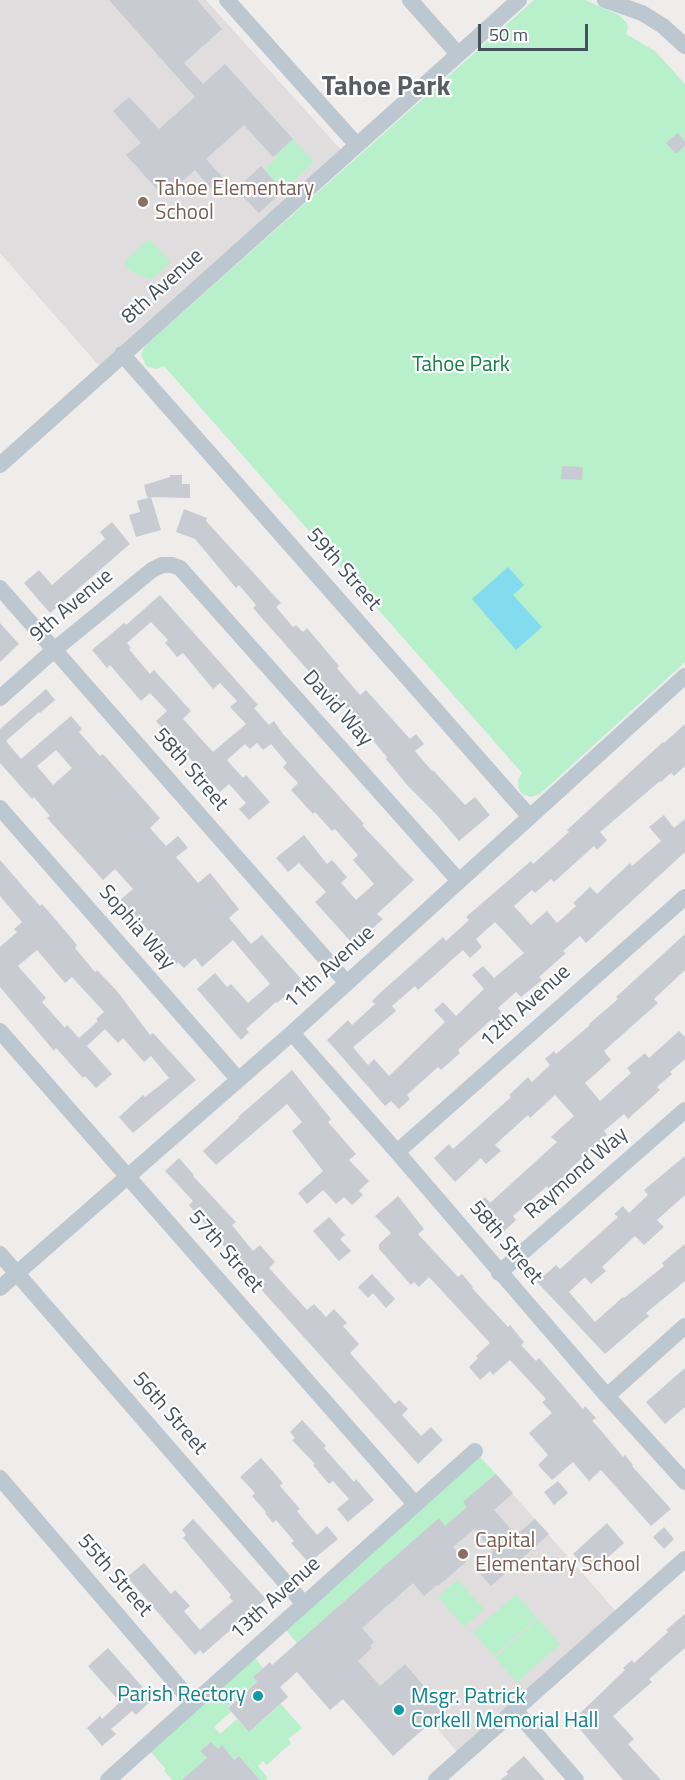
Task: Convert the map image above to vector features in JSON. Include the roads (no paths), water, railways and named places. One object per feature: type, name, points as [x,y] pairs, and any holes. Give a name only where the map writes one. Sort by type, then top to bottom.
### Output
[{"type":"street","points":[[227,0],[356,144]]},
{"type":"street","points":[[410,0],[458,54]]},
{"type":"street","name":"8th Avenue","points":[[0,465],[519,0]]},
{"type":"street","points":[[605,0],[642,13],[663,26],[685,46]]},
{"type":"street","name":"59th Street","points":[[122,354],[530,816]]},
{"type":"street","name":"9th Avenue","points":[[0,698],[54,650],[152,570],[162,565],[180,568]]},
{"type":"street","name":"David Way","points":[[180,568],[186,572],[459,881]]},
{"type":"street","name":"58th Street","points":[[0,588],[346,982]]},
{"type":"street","name":"11th Avenue","points":[[0,1288],[292,1033],[685,676]]},
{"type":"street","name":"Sophia Way","points":[[0,808],[238,1078]]},
{"type":"street","name":"12th Avenue","points":[[398,1152],[685,897]]},
{"type":"street","name":"57th Street","points":[[0,1031],[415,1504]]},
{"type":"street","name":"58th Street","points":[[292,1033],[398,1152],[607,1396],[685,1482]]},
{"type":"street","name":"Raymond Way","points":[[500,1273],[685,1110]]},
{"type":"street","name":"56th Street","points":[[0,1254],[304,1604]]},
{"type":"street","points":[[607,1396],[685,1326]]},
{"type":"street","name":"13th Avenue","points":[[108,1780],[475,1451]]},
{"type":"street","name":"55th Street","points":[[0,1478],[193,1703]]},
{"type":"street","points":[[436,1780],[685,1559]]},
{"type":"street","points":[[515,1710],[576,1780]]},
{"type":"water","points":[[508,567],[524,585],[513,595],[542,627],[516,650],[472,599]]},
{"type":"place","name":"Tahoe Elementary School","points":[[143,202]]},
{"type":"place","name":"Capital Elementary School","points":[[463,1554]]},
{"type":"place","name":"Parish Rectory","points":[[258,1696]]},
{"type":"place","name":"Msgr. Patrick Corkell Memorial Hall","points":[[399,1710]]},
{"type":"district","name":"Tahoe Park","points":[[386,88]]}]
